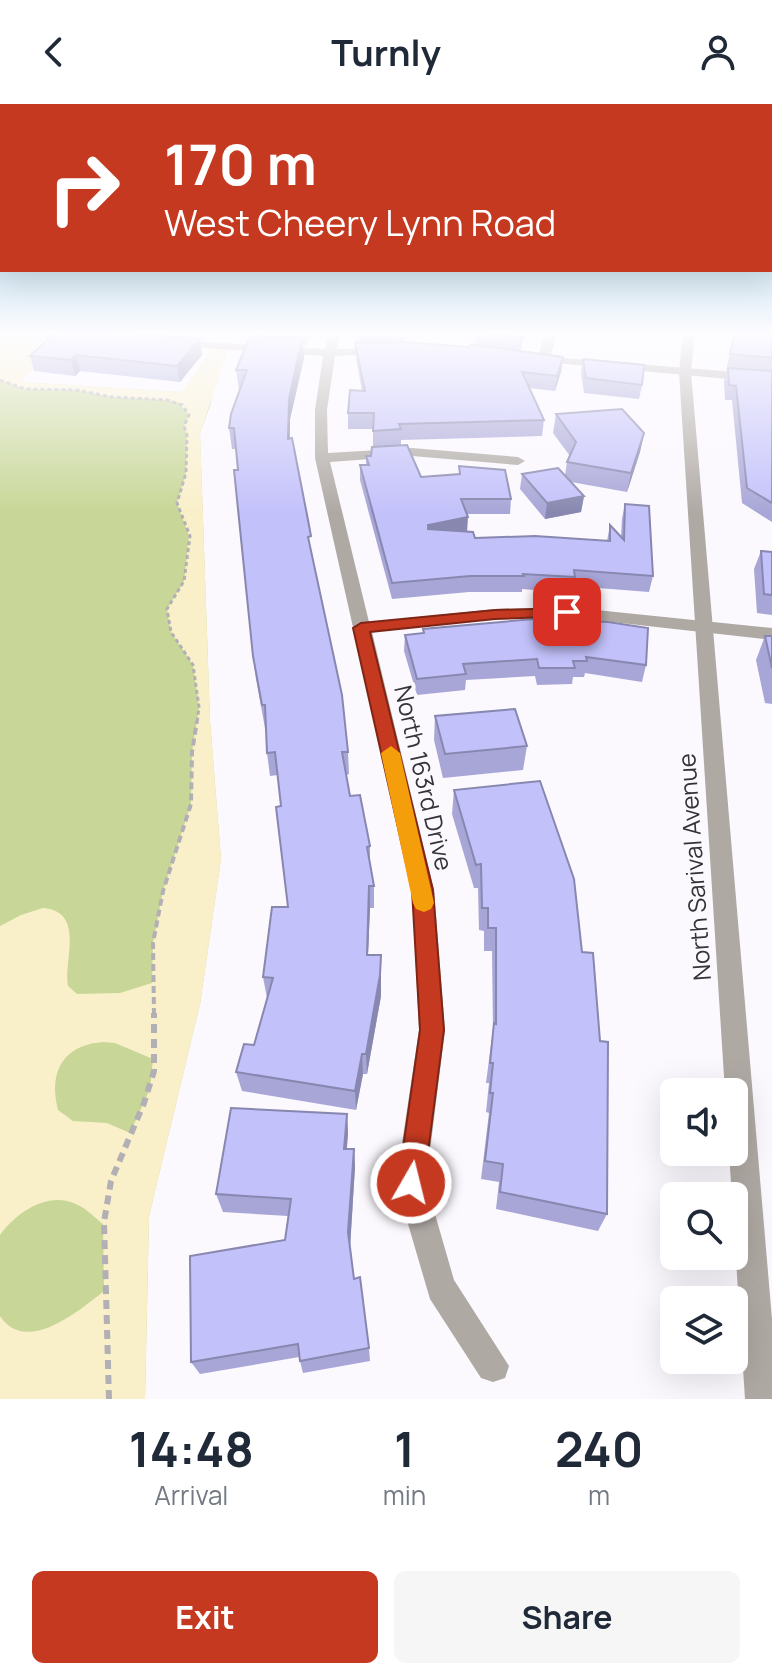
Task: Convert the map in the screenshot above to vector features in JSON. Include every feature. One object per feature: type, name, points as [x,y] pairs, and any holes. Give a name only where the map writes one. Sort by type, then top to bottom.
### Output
[{"type":"street","name":"North 163rd Drive","points":[[324,392],[318,426],[322,458],[423,890],[432,1030],[411,1183],[441,1288],[493,1366]]},
{"type":"street","name":"North Sarival Avenue","points":[[687,392],[762,1399]]},
{"type":"street","points":[[322,458],[412,452],[518,461]]},
{"type":"street","points":[[361,628],[529,612],[567,612],[772,634]]},
{"type":"path","points":[[89,392],[167,400],[182,405],[189,415],[184,426],[187,435],[186,473],[177,503],[190,536],[184,581],[167,609],[171,632],[193,665],[199,707],[192,752],[192,794],[163,891],[153,943],[154,1071],[150,1089],[114,1170],[107,1195],[103,1262],[112,1364],[109,1399]]},
{"type":"green space","points":[[0,392],[183,392],[212,401],[200,433],[210,721],[221,859],[200,1004],[149,1216],[145,1399],[0,1399]]},
{"type":"sand","points":[[89,392],[214,392],[200,433],[210,721],[221,859],[200,1004],[149,1216],[145,1399],[0,1399],[0,1316],[11,1327],[24,1332],[38,1331],[67,1318],[104,1291],[103,1224],[81,1207],[67,1201],[45,1202],[15,1218],[0,1235],[0,926],[43,908],[56,911],[64,918],[70,939],[68,986],[77,994],[120,993],[152,983],[153,943],[163,891],[191,804],[192,752],[199,707],[193,665],[171,632],[167,609],[184,581],[189,536],[177,503],[186,473],[187,435],[184,426],[189,415],[179,403],[167,400]],"holes":[[[115,1043],[153,1059],[150,1089],[130,1133],[107,1123],[73,1121],[58,1110],[55,1096],[57,1073],[62,1063],[78,1049],[89,1044]]]},
{"type":"building","points":[[239,392],[290,392],[288,439],[292,438],[311,536],[308,537],[342,695],[348,752],[342,752],[350,796],[360,795],[370,846],[367,847],[374,886],[369,886],[367,955],[381,955],[366,1054],[362,1054],[355,1091],[236,1072],[244,1044],[254,1045],[273,978],[263,977],[272,907],[288,907],[276,807],[281,806],[275,752],[267,753],[265,705],[262,705],[253,656],[234,470],[238,470],[234,428],[229,428]]},
{"type":"building","points":[[350,392],[531,392],[544,420],[399,424],[401,429],[373,431],[374,413],[348,413]]},
{"type":"building","points":[[737,392],[772,392],[772,503],[747,488]]},
{"type":"building","points":[[622,409],[644,433],[631,473],[567,462],[576,442],[556,414]]},
{"type":"building","points":[[407,445],[421,477],[460,474],[459,466],[505,470],[511,499],[461,499],[468,517],[428,525],[428,529],[473,532],[475,538],[535,536],[610,541],[610,525],[624,540],[625,504],[649,506],[653,576],[574,570],[575,577],[523,574],[392,583],[360,465],[369,465],[366,456],[371,456],[372,447]]},
{"type":"building","points":[[558,468],[584,496],[547,503],[522,474]]},
{"type":"building","points":[[761,551],[772,552],[772,595],[764,594]]},
{"type":"building","points":[[534,619],[608,622],[648,628],[646,665],[586,657],[587,661],[573,661],[575,668],[539,668],[537,659],[463,664],[466,674],[417,679],[405,635],[424,633],[423,629]]},
{"type":"building","points":[[765,636],[772,636],[772,668]]},
{"type":"building","points":[[515,709],[527,746],[445,754],[435,716]]},
{"type":"building","points":[[540,781],[574,879],[582,952],[593,953],[600,1041],[608,1042],[607,1214],[500,1192],[503,1164],[485,1161],[493,1093],[490,1093],[493,1063],[490,1063],[496,1024],[496,928],[488,928],[488,908],[482,908],[481,864],[476,865],[454,790]]},
{"type":"building","points":[[231,1108],[347,1114],[344,1149],[354,1149],[348,1232],[354,1279],[360,1277],[369,1348],[300,1361],[298,1344],[191,1362],[190,1256],[285,1240],[291,1199],[216,1194]]},
{"type":"slow traffic","points":[[391,753],[424,903]]},
{"type":"route","points":[[411,1183],[432,1030],[423,890],[361,628],[495,614],[567,612]]}]
